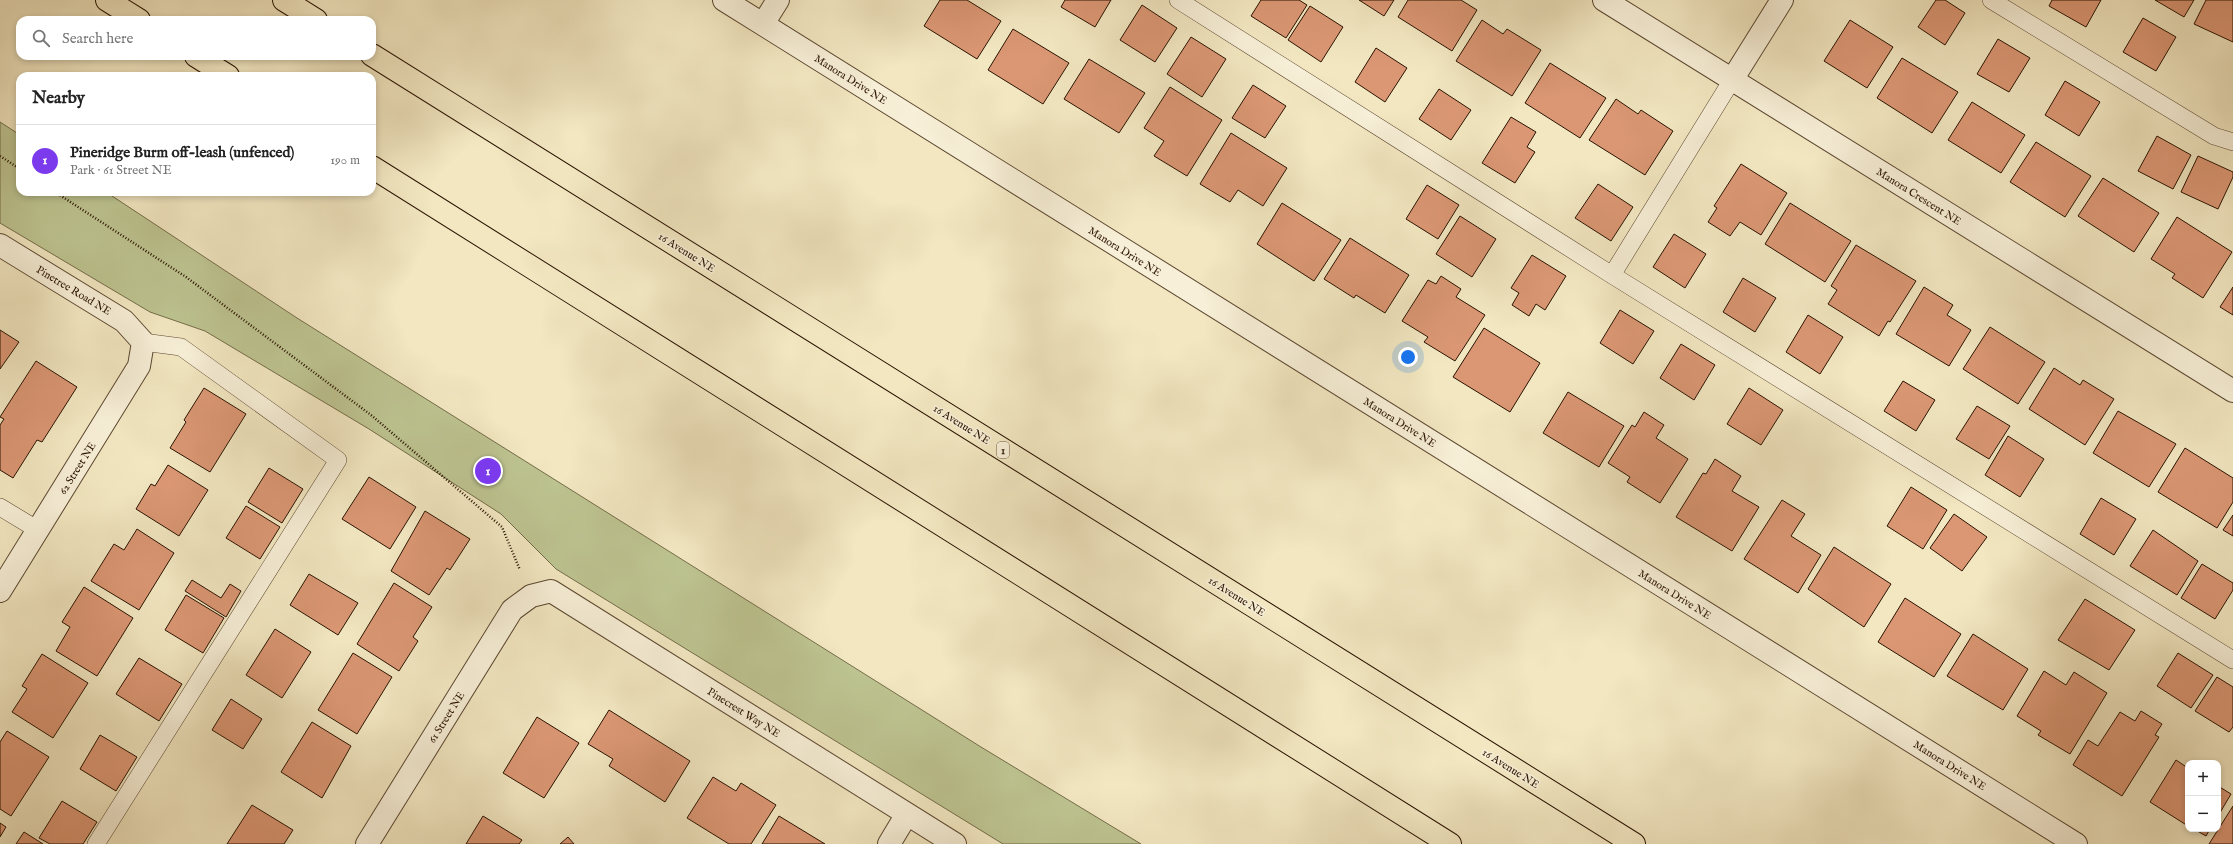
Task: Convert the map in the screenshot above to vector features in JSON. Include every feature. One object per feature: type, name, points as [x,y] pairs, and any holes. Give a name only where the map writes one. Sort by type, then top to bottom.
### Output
[{"type":"highway","points":[[107,0],[133,16]]},
{"type":"highway","points":[[284,0],[310,16]]},
{"type":"highway","name":"16 Avenue NE","points":[[376,58],[1634,844]]},
{"type":"highway","points":[[202,60],[222,72]]},
{"type":"highway","points":[[376,170],[1450,844]]},
{"type":"street","name":"Manora Drive NE","points":[[724,0],[2076,844]]},
{"type":"street","points":[[763,24],[778,0]]},
{"type":"street","name":"Manora Crescent NE","points":[[1604,0],[2233,391]]},
{"type":"street","points":[[1732,80],[1782,0]]},
{"type":"street","name":"Pinetree Road NE","points":[[0,245],[124,321],[143,342]]},
{"type":"street","name":"62 Street NE","points":[[0,591],[139,366],[143,342]]},
{"type":"street","name":"Pinecrest Way NE","points":[[532,596],[551,591],[955,844]]},
{"type":"street","name":"61 Street NE","points":[[367,844],[512,610],[532,596]]},
{"type":"street","points":[[889,844],[907,814]]},
{"type":"lane","points":[[1178,0],[1612,274],[2233,660]]},
{"type":"lane","points":[[1991,0],[2214,136],[2233,142]]},
{"type":"lane","points":[[1612,274],[1732,80]]},
{"type":"lane","points":[[96,844],[338,460],[181,347],[143,342]]},
{"type":"lane","points":[[0,507],[38,530]]},
{"type":"path","points":[[0,156],[16,166]]},
{"type":"path","points":[[61,196],[186,277],[371,415],[502,527],[532,596]]},
{"type":"green space","points":[[0,122],[16,132],[16,196],[112,196],[297,318],[981,747],[1141,844],[1003,844],[556,569],[501,514],[369,429],[205,331],[150,312],[0,223]]},
{"type":"building","points":[[940,0],[967,0],[1001,21],[977,59],[924,26]]},
{"type":"building","points":[[1065,0],[1111,0],[1095,27],[1061,7]]},
{"type":"building","points":[[1261,0],[1299,0],[1307,5],[1286,38],[1251,16]]},
{"type":"building","points":[[1359,0],[1394,0],[1384,16]]},
{"type":"building","points":[[1408,0],[1461,0],[1477,10],[1452,51],[1398,17]]},
{"type":"building","points":[[1936,0],[1945,0],[1965,13],[1945,45],[1918,27]]},
{"type":"building","points":[[2052,0],[2101,0],[2086,27],[2049,6]]},
{"type":"building","points":[[2155,0],[2194,0],[2184,17]]},
{"type":"building","points":[[2206,0],[2233,0],[2233,42],[2194,24]]},
{"type":"building","points":[[1142,5],[1177,28],[1155,62],[1120,40]]},
{"type":"building","points":[[1310,6],[1343,27],[1321,62],[1288,40]]},
{"type":"building","points":[[2143,18],[2176,37],[2156,71],[2123,52]]},
{"type":"building","points":[[1482,20],[1503,34],[1507,29],[1541,50],[1512,96],[1456,61]]},
{"type":"building","points":[[1850,20],[1893,47],[1867,88],[1824,61]]},
{"type":"building","points":[[1013,29],[1069,63],[1043,104],[988,70]]},
{"type":"building","points":[[1191,37],[1226,59],[1202,97],[1167,74]]},
{"type":"building","points":[[1998,39],[2030,58],[2009,92],[1977,74]]},
{"type":"building","points":[[1376,48],[1407,68],[1385,102],[1355,82]]},
{"type":"building","points":[[1902,58],[1958,92],[1932,133],[1877,98]]},
{"type":"building","points":[[1089,59],[1145,93],[1119,133],[1064,99]]},
{"type":"building","points":[[1550,63],[1606,98],[1580,138],[1525,103]]},
{"type":"building","points":[[2065,81],[2100,102],[2079,136],[2045,115]]},
{"type":"building","points":[[1253,85],[1286,106],[1265,138],[1232,118]]},
{"type":"building","points":[[1170,87],[1222,120],[1187,176],[1154,156],[1164,141],[1144,128]]},
{"type":"building","points":[[1439,89],[1471,110],[1451,140],[1419,119]]},
{"type":"building","points":[[1616,99],[1638,114],[1641,110],[1673,131],[1645,175],[1589,140]]},
{"type":"building","points":[[1972,102],[2025,135],[2001,173],[1948,140]]},
{"type":"building","points":[[1511,117],[1536,132],[1527,147],[1535,152],[1515,183],[1482,163]]},
{"type":"building","points":[[1231,133],[1287,168],[1263,206],[1238,190],[1230,202],[1200,184]]},
{"type":"building","points":[[2157,136],[2191,155],[2173,189],[2138,171]]},
{"type":"building","points":[[2036,142],[2091,176],[2065,217],[2010,182]]},
{"type":"building","points":[[2198,156],[2233,172],[2233,177],[2218,209],[2181,192]]},
{"type":"building","points":[[1741,164],[1787,193],[1761,235],[1740,222],[1730,236],[1708,222],[1717,208],[1714,206]]},
{"type":"building","points":[[2103,178],[2159,213],[2134,252],[2078,216]]},
{"type":"building","points":[[1598,184],[1633,207],[1611,241],[1575,218]]},
{"type":"building","points":[[1427,185],[1459,205],[1438,239],[1406,219]]},
{"type":"building","points":[[1282,203],[1341,240],[1314,281],[1257,244]]},
{"type":"building","points":[[1790,203],[1851,241],[1825,282],[1765,244]]},
{"type":"building","points":[[1460,216],[1496,239],[1472,277],[1436,254]]},
{"type":"building","points":[[2177,217],[2232,252],[2203,298],[2172,278],[2175,274],[2151,259]]},
{"type":"building","points":[[1674,234],[1706,254],[1685,288],[1653,267]]},
{"type":"building","points":[[1350,238],[1409,275],[1385,313],[1356,295],[1354,298],[1324,279]]},
{"type":"building","points":[[1856,245],[1916,281],[1890,322],[1888,321],[1879,336],[1828,304],[1837,290],[1831,286]]},
{"type":"building","points":[[1532,255],[1566,276],[1545,310],[1536,304],[1529,316],[1512,305],[1519,293],[1511,288]]},
{"type":"building","points":[[1441,276],[1461,289],[1456,297],[1485,315],[1455,361],[1424,342],[1428,337],[1402,321],[1428,280],[1436,284]]},
{"type":"building","points":[[1743,278],[1776,298],[1755,332],[1723,312]]},
{"type":"building","points":[[1924,287],[1953,305],[1947,315],[1971,330],[1949,366],[1896,334]]},
{"type":"building","points":[[2233,287],[2233,315],[2220,307]]},
{"type":"building","points":[[1620,310],[1654,331],[1633,364],[1600,343]]},
{"type":"building","points":[[1808,315],[1843,337],[1820,374],[1786,352]]},
{"type":"building","points":[[1990,327],[2045,362],[2018,404],[1963,369]]},
{"type":"building","points":[[1484,328],[1540,363],[1510,412],[1453,377]]},
{"type":"building","points":[[0,330],[19,342],[0,369]]},
{"type":"building","points":[[1681,344],[1715,365],[1694,400],[1660,378]]},
{"type":"building","points":[[36,361],[77,387],[42,442],[37,440],[13,478],[0,470],[0,425],[4,419],[0,417]]},
{"type":"building","points":[[2054,368],[2080,385],[2083,380],[2114,399],[2085,445],[2029,409]]},
{"type":"building","points":[[1903,381],[1935,400],[1916,431],[1884,411]]},
{"type":"building","points":[[204,388],[246,414],[210,472],[170,448],[186,422],[184,420]]},
{"type":"building","points":[[1749,388],[1783,410],[1761,445],[1727,424]]},
{"type":"building","points":[[1568,392],[1624,426],[1599,467],[1543,433]]},
{"type":"building","points":[[1977,406],[2010,426],[1989,459],[1956,439]]},
{"type":"building","points":[[2118,411],[2176,444],[2149,487],[2093,453]]},
{"type":"building","points":[[1644,412],[1664,425],[1656,438],[1688,459],[1660,503],[1627,482],[1630,477],[1608,463],[1632,425],[1635,427]]},
{"type":"building","points":[[2008,436],[2044,459],[2020,497],[1985,475]]},
{"type":"building","points":[[2185,448],[2233,478],[2233,502],[2217,528],[2158,492]]},
{"type":"building","points":[[1715,459],[1741,476],[1732,491],[1759,507],[1732,551],[1676,517],[1703,473],[1706,474]]},
{"type":"building","points":[[168,465],[208,490],[179,536],[136,509],[151,484],[155,486]]},
{"type":"building","points":[[269,468],[303,489],[282,523],[248,502]]},
{"type":"building","points":[[369,477],[416,507],[390,549],[342,519]]},
{"type":"building","points":[[1911,487],[1947,510],[1923,549],[1887,526]]},
{"type":"building","points":[[2101,498],[2136,519],[2114,555],[2080,534]]},
{"type":"building","points":[[1782,500],[1805,514],[1791,536],[1821,555],[1798,593],[1744,559]]},
{"type":"building","points":[[246,506],[280,527],[260,559],[226,538]]},
{"type":"building","points":[[425,511],[470,539],[450,570],[447,568],[429,595],[391,571]]},
{"type":"building","points":[[1954,514],[1987,537],[1962,571],[1930,548]]},
{"type":"building","points":[[2233,515],[2233,536],[2223,530]]},
{"type":"building","points":[[137,529],[174,553],[139,610],[91,581],[114,544],[124,550]]},
{"type":"building","points":[[2153,530],[2198,561],[2177,595],[2130,566]]},
{"type":"building","points":[[1834,547],[1891,584],[1864,627],[1808,589]]},
{"type":"building","points":[[2202,564],[2233,583],[2233,590],[2215,619],[2181,598]]},
{"type":"building","points":[[309,574],[358,603],[338,635],[290,605]]},
{"type":"building","points":[[192,580],[221,598],[230,584],[241,591],[226,617],[185,591]]},
{"type":"building","points":[[394,583],[432,607],[413,637],[418,641],[399,671],[357,644]]},
{"type":"building","points":[[84,587],[133,618],[97,676],[56,651],[70,627],[62,622]]},
{"type":"building","points":[[186,595],[224,618],[203,653],[165,630]]},
{"type":"building","points":[[1905,598],[1961,634],[1934,677],[1878,642]]},
{"type":"building","points":[[2085,599],[2135,630],[2109,670],[2058,640]]},
{"type":"building","points":[[275,629],[311,652],[282,698],[246,675]]},
{"type":"building","points":[[1973,634],[2028,669],[2003,710],[1947,676]]},
{"type":"building","points":[[353,653],[392,677],[357,734],[318,710]]},
{"type":"building","points":[[2178,653],[2213,675],[2191,708],[2157,686]]},
{"type":"building","points":[[42,654],[88,683],[53,738],[12,712],[27,689],[22,686]]},
{"type":"building","points":[[139,658],[182,684],[159,721],[116,694]]},
{"type":"building","points":[[2044,671],[2066,685],[2074,672],[2107,693],[2070,754],[2038,735],[2041,731],[2017,716]]},
{"type":"building","points":[[2217,677],[2233,687],[2233,727],[2229,732],[2195,711]]},
{"type":"building","points":[[231,699],[262,719],[243,749],[212,730]]},
{"type":"building","points":[[609,710],[690,761],[665,802],[609,766],[613,759],[588,744]]},
{"type":"building","points":[[2141,711],[2162,724],[2155,735],[2159,737],[2122,796],[2073,765],[2088,740],[2098,746],[2120,712],[2135,721]]},
{"type":"building","points":[[537,717],[579,743],[544,798],[503,773]]},
{"type":"building","points":[[312,722],[351,746],[322,798],[281,772]]},
{"type":"building","points":[[7,731],[49,757],[11,816],[0,809],[0,742]]},
{"type":"building","points":[[100,735],[137,757],[116,791],[80,769]]},
{"type":"building","points":[[2176,760],[2185,766],[2185,824],[2150,802]]},
{"type":"building","points":[[713,777],[736,791],[741,783],[776,805],[751,844],[729,844],[687,818]]},
{"type":"building","points":[[2221,788],[2231,794],[2221,811]]},
{"type":"building","points":[[62,801],[97,822],[83,844],[50,844],[39,838]]},
{"type":"building","points":[[252,805],[293,830],[284,844],[227,844]]},
{"type":"building","points":[[2233,806],[2233,844],[2209,844],[2217,832],[2221,832],[2221,825]]},
{"type":"building","points":[[483,816],[522,840],[519,844],[466,844]]},
{"type":"building","points":[[779,816],[825,844],[762,844]]},
{"type":"building","points":[[0,823],[6,827],[0,837]]},
{"type":"building","points":[[24,832],[43,844],[16,844]]},
{"type":"building","points":[[2199,832],[2208,832],[2206,836]]},
{"type":"building","points":[[568,837],[574,844],[560,844]]},
{"type":"place","name":"Pineridge Burm off-leash (unfenced)","points":[[488,471]]}]
